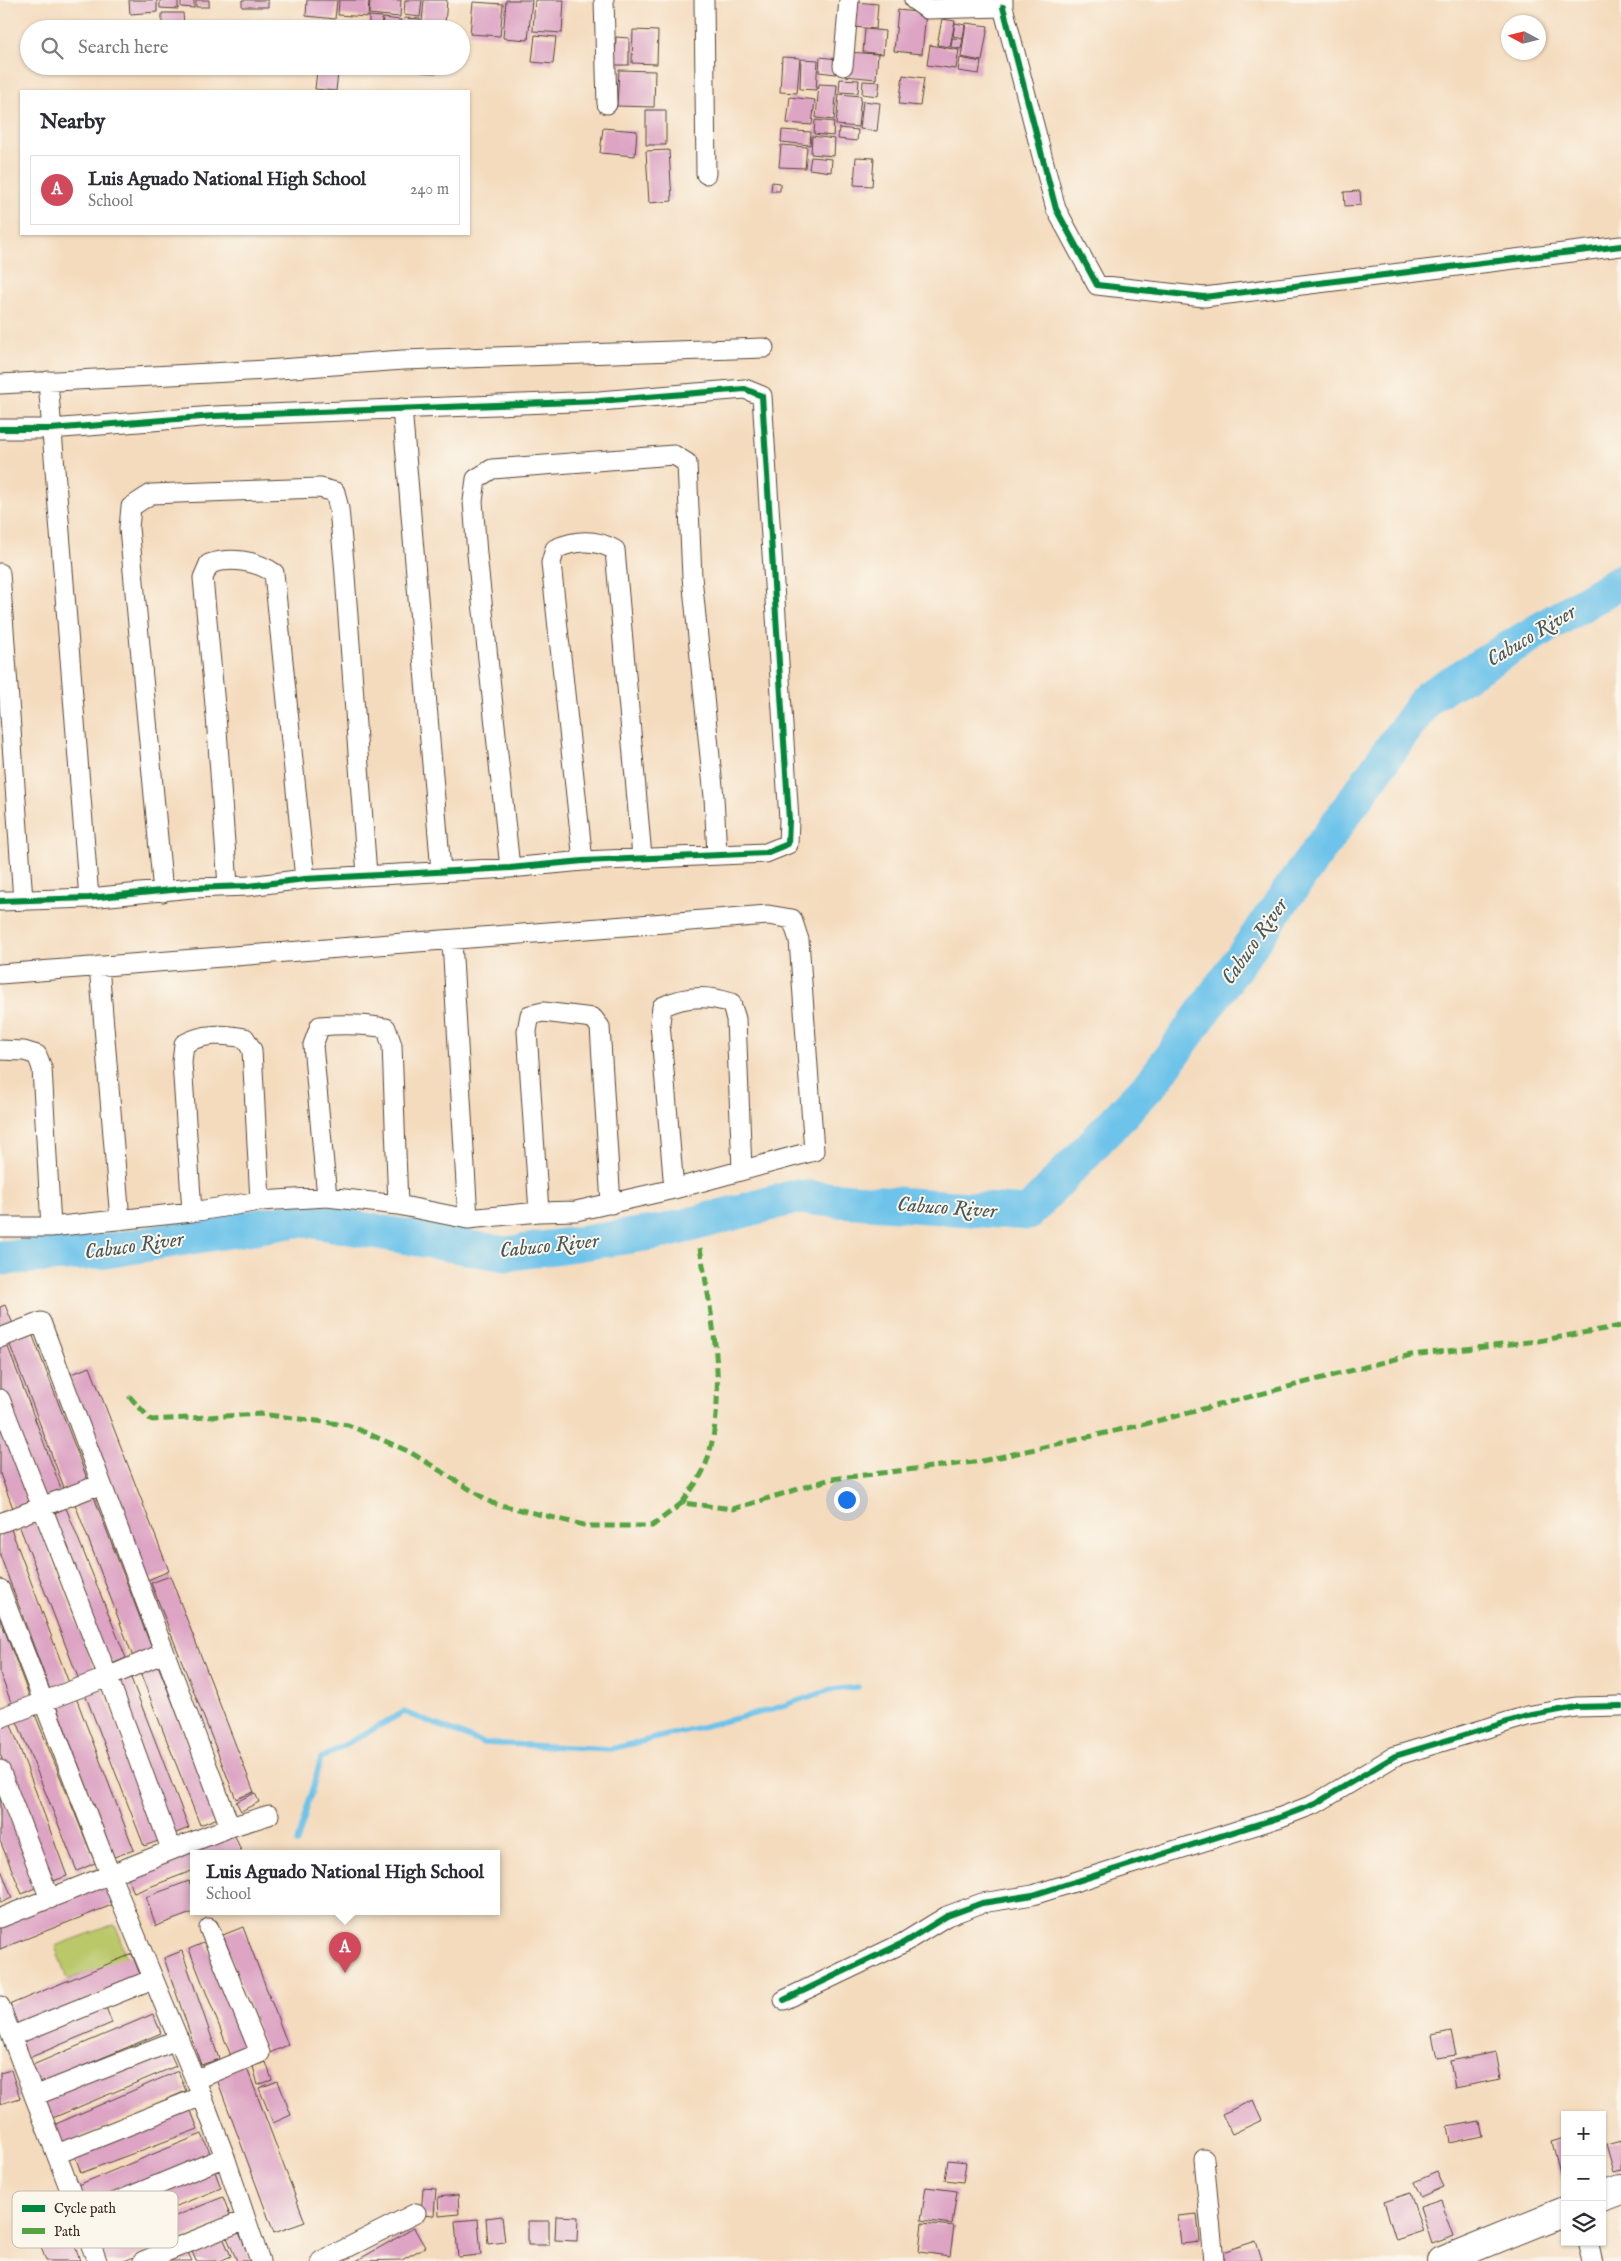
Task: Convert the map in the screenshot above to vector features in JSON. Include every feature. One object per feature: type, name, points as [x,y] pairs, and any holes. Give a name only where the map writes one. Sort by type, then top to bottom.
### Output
[{"type":"street","points":[[604,0],[607,104]]},
{"type":"street","points":[[704,0],[706,174]]},
{"type":"street","points":[[843,66],[849,0]]},
{"type":"street","points":[[914,0],[927,9],[1003,4],[1056,209],[1097,286],[1204,297],[1621,246]]},
{"type":"street","points":[[0,384],[403,360],[764,348]]},
{"type":"street","points":[[48,382],[88,898]]},
{"type":"street","points":[[0,429],[51,429],[214,416],[599,401],[745,389],[762,396],[789,820],[788,844],[766,853],[642,857],[510,868],[305,879],[274,884],[88,898],[0,901]]},
{"type":"street","points":[[402,408],[441,871]]},
{"type":"street","points":[[510,868],[477,554],[473,501],[476,479],[492,469],[674,456],[687,463],[692,577],[713,788],[717,855]]},
{"type":"street","points":[[163,892],[129,528],[131,507],[151,494],[320,488],[335,492],[339,509],[344,562],[367,875]]},
{"type":"street","points":[[583,861],[551,563],[554,549],[569,542],[602,543],[615,550],[642,857]]},
{"type":"street","points":[[228,886],[215,706],[203,578],[209,564],[223,559],[261,564],[274,573],[305,879]]},
{"type":"street","points":[[0,573],[23,900]]},
{"type":"street","points":[[0,974],[452,941],[768,915],[792,919],[800,940],[814,1151],[674,1189],[576,1211],[539,1212],[468,1219],[398,1205],[327,1197],[260,1202],[192,1212],[51,1227],[0,1227]]},
{"type":"street","points":[[452,941],[468,1219]]},
{"type":"street","points":[[99,966],[120,1220]]},
{"type":"street","points":[[674,1189],[660,1023],[662,1007],[678,999],[717,998],[731,1003],[736,1020],[742,1170]]},
{"type":"street","points":[[539,1212],[527,1031],[530,1015],[543,1012],[593,1018],[600,1027],[611,1204]]},
{"type":"street","points":[[327,1197],[314,1045],[320,1026],[337,1024],[369,1025],[386,1028],[392,1045],[398,1205]]},
{"type":"street","points":[[192,1212],[182,1062],[184,1044],[197,1036],[231,1035],[245,1038],[252,1050],[260,1202]]},
{"type":"street","points":[[0,1050],[24,1050],[37,1055],[42,1068],[51,1227]]},
{"type":"street","points":[[0,1338],[41,1322],[230,1827]]},
{"type":"street","points":[[0,1399],[108,1677],[171,1849]]},
{"type":"street","points":[[0,1523],[101,1484]]},
{"type":"street","points":[[0,1589],[110,1874],[199,2088],[225,2157],[260,2261]]},
{"type":"street","points":[[0,1718],[42,1700],[108,1677],[164,1653]]},
{"type":"street","points":[[784,2000],[903,1943],[947,1916],[982,1904],[1033,1895],[1281,1817],[1315,1804],[1395,1756],[1527,1716],[1576,1707],[1621,1706]]},
{"type":"street","points":[[0,1770],[50,1899]]},
{"type":"street","points":[[0,1918],[171,1849],[269,1815]]},
{"type":"street","points":[[57,2154],[199,2088],[260,2053],[209,1928]]},
{"type":"street","points":[[12,2036],[153,1979]]},
{"type":"street","points":[[0,2006],[71,2191]]},
{"type":"street","points":[[34,2096],[179,2039]]},
{"type":"street","points":[[143,2191],[225,2157]]},
{"type":"street","points":[[1204,2159],[1214,2261]]},
{"type":"street","points":[[1606,2195],[1621,2189]]},
{"type":"street","points":[[333,2258],[416,2213]]},
{"type":"street","points":[[1442,2261],[1470,2255],[1561,2213]]},
{"type":"street","points":[[178,2247],[245,2220]]},
{"type":"street","points":[[1589,2246],[1593,2261]]},
{"type":"street","points":[[93,2248],[98,2261]]},
{"type":"street","points":[[143,2261],[175,2248]]},
{"type":"green space","points":[[115,1924],[127,1959],[67,1980],[55,1946]]},
{"type":"building","points":[[129,0],[157,0],[157,12],[130,14]]},
{"type":"building","points":[[160,0],[178,0],[178,9],[160,8]]},
{"type":"building","points":[[181,0],[194,0],[194,8],[181,7]]},
{"type":"building","points":[[196,0],[209,0],[209,7],[196,7]]},
{"type":"building","points":[[242,0],[268,0],[268,7],[242,7]]},
{"type":"building","points":[[307,0],[337,0],[335,19],[306,16]]},
{"type":"building","points":[[339,0],[369,0],[368,17],[338,15]]},
{"type":"building","points":[[370,0],[401,0],[400,17],[369,14]]},
{"type":"building","points":[[405,0],[422,0],[420,17],[404,15]]},
{"type":"building","points":[[424,0],[447,0],[445,20],[422,20]]},
{"type":"building","points":[[506,0],[532,0],[528,40],[503,38]]},
{"type":"building","points":[[535,0],[564,0],[562,33],[533,31]]},
{"type":"building","points":[[473,2],[503,4],[500,36],[470,34]]},
{"type":"building","points":[[854,2],[878,4],[876,29],[853,27]]},
{"type":"building","points":[[898,10],[926,13],[922,54],[894,51]]},
{"type":"building","points":[[162,13],[183,13],[184,20],[162,20]]},
{"type":"building","points":[[369,16],[382,17],[382,20],[369,20]]},
{"type":"building","points":[[383,18],[401,20],[383,20]]},
{"type":"building","points":[[404,18],[420,19],[420,20],[404,20]]},
{"type":"building","points":[[942,19],[955,21],[950,47],[937,45]]},
{"type":"building","points":[[955,23],[965,25],[963,38],[953,36]]},
{"type":"building","points":[[966,23],[988,26],[982,61],[961,57]]},
{"type":"building","points":[[865,29],[885,31],[883,54],[863,52]]},
{"type":"building","points":[[633,30],[658,31],[657,64],[632,63]]},
{"type":"building","points":[[535,35],[556,37],[553,64],[532,62]]},
{"type":"building","points":[[616,37],[629,38],[629,65],[615,65]]},
{"type":"building","points":[[952,38],[963,39],[961,49],[951,47]]},
{"type":"building","points":[[930,45],[959,50],[956,69],[927,65]]},
{"type":"building","points":[[847,52],[878,54],[876,79],[845,76]]},
{"type":"building","points":[[782,57],[800,58],[797,93],[780,92]]},
{"type":"building","points":[[820,57],[838,59],[836,74],[819,72]]},
{"type":"building","points":[[960,58],[981,62],[979,74],[958,71]]},
{"type":"building","points":[[801,59],[818,60],[816,90],[800,89]]},
{"type":"building","points":[[619,70],[655,71],[654,107],[617,106]]},
{"type":"building","points":[[317,75],[338,75],[336,90],[315,89]]},
{"type":"building","points":[[903,75],[924,78],[920,106],[899,104]]},
{"type":"building","points":[[840,79],[859,80],[858,93],[839,92]]},
{"type":"building","points":[[863,81],[880,82],[878,96],[862,94]]},
{"type":"building","points":[[819,84],[837,85],[834,120],[816,118]]},
{"type":"building","points":[[839,94],[861,96],[858,127],[836,125]]},
{"type":"building","points":[[790,97],[815,100],[812,125],[787,123]]},
{"type":"building","points":[[863,101],[880,103],[877,131],[860,129]]},
{"type":"building","points":[[646,110],[666,110],[666,145],[646,145]]},
{"type":"building","points":[[815,120],[834,122],[833,136],[814,134]]},
{"type":"building","points":[[603,128],[637,131],[635,156],[600,153]]},
{"type":"building","points":[[839,128],[858,130],[857,141],[838,139]]},
{"type":"building","points":[[782,130],[811,132],[810,145],[781,142]]},
{"type":"building","points":[[812,136],[835,139],[834,156],[811,154]]},
{"type":"building","points":[[781,145],[807,147],[805,168],[779,167]]},
{"type":"building","points":[[669,150],[672,201],[649,203],[646,151]]},
{"type":"building","points":[[811,157],[832,159],[831,172],[809,169]]},
{"type":"building","points":[[856,157],[874,158],[872,186],[854,185]]},
{"type":"building","points":[[772,182],[780,183],[780,191],[771,191]]},
{"type":"building","points":[[1360,191],[1361,205],[1345,206],[1344,192]]},
{"type":"building","points":[[5,1305],[13,1324],[0,1329],[0,1307]]},
{"type":"building","points":[[31,1331],[88,1481],[65,1490],[8,1340]]},
{"type":"building","points":[[6,1342],[62,1491],[41,1499],[0,1388],[0,1344]]},
{"type":"building","points":[[90,1367],[169,1571],[148,1580],[68,1375]]},
{"type":"building","points":[[0,1415],[33,1500],[13,1508],[0,1474]]},
{"type":"building","points":[[94,1497],[152,1649],[133,1657],[75,1504]]},
{"type":"building","points":[[66,1508],[126,1658],[107,1666],[47,1516]]},
{"type":"building","points":[[36,1518],[96,1673],[79,1680],[19,1525]]},
{"type":"building","points":[[11,1529],[69,1683],[50,1690],[0,1555],[0,1533]]},
{"type":"building","points":[[170,1576],[254,1792],[236,1799],[151,1583]]},
{"type":"building","points":[[0,1618],[30,1698],[12,1705],[0,1673]]},
{"type":"building","points":[[156,1660],[218,1818],[200,1825],[138,1667]]},
{"type":"building","points":[[129,1673],[189,1828],[171,1835],[110,1680]]},
{"type":"building","points":[[100,1683],[161,1840],[144,1846],[83,1689]]},
{"type":"building","points":[[75,1695],[134,1850],[114,1857],[55,1703]]},
{"type":"building","points":[[32,1707],[95,1863],[77,1871],[14,1714]]},
{"type":"building","points":[[9,1719],[67,1876],[48,1883],[0,1754],[0,1722]]},
{"type":"building","points":[[0,1793],[39,1886],[22,1894],[0,1841]]},
{"type":"building","points":[[255,1793],[259,1802],[241,1811],[236,1802]]},
{"type":"building","points":[[234,1833],[241,1850],[191,1850]]},
{"type":"building","points":[[190,1850],[190,1872],[134,1893],[127,1875]]},
{"type":"building","points":[[0,1867],[12,1898],[0,1903]]},
{"type":"building","points":[[102,1880],[112,1905],[0,1949],[0,1921]]},
{"type":"building","points":[[189,1881],[190,1913],[156,1926],[146,1897]]},
{"type":"building","points":[[243,1927],[288,2045],[267,2054],[223,1935]]},
{"type":"building","points":[[206,1942],[249,2049],[231,2056],[189,1949]]},
{"type":"building","points":[[182,1951],[219,2059],[201,2065],[164,1958]]},
{"type":"building","points":[[132,1954],[141,1977],[14,2030],[4,2007]]},
{"type":"building","points":[[104,2002],[112,2023],[24,2060],[15,2040]]},
{"type":"building","points":[[153,2014],[161,2033],[36,2086],[28,2067]]},
{"type":"building","points":[[1451,2031],[1456,2055],[1437,2058],[1432,2035]]},
{"type":"building","points":[[167,2046],[176,2066],[48,2120],[40,2100]]},
{"type":"building","points":[[1496,2052],[1501,2079],[1455,2088],[1450,2061]]},
{"type":"building","points":[[266,2062],[272,2080],[258,2085],[253,2066]]},
{"type":"building","points":[[245,2063],[305,2222],[274,2233],[215,2074]]},
{"type":"building","points":[[11,2070],[20,2098],[0,2104],[0,2073]]},
{"type":"building","points":[[178,2071],[186,2091],[57,2147],[49,2127]]},
{"type":"building","points":[[278,2081],[291,2115],[273,2123],[259,2088]]},
{"type":"building","points":[[1253,2100],[1262,2120],[1232,2134],[1222,2114]]},
{"type":"building","points":[[189,2106],[198,2129],[81,2173],[73,2150]]},
{"type":"building","points":[[1479,2121],[1482,2136],[1450,2143],[1447,2127]]},
{"type":"building","points":[[202,2134],[212,2158],[130,2191],[75,2191],[73,2187]]},
{"type":"building","points":[[1561,2139],[1561,2177],[1552,2142]]},
{"type":"building","points":[[1621,2140],[1621,2170],[1614,2172],[1606,2144]]},
{"type":"building","points":[[948,2160],[966,2162],[963,2182],[945,2180]]},
{"type":"building","points":[[214,2169],[221,2188],[178,2205],[178,2191],[160,2191]]},
{"type":"building","points":[[1437,2172],[1444,2187],[1421,2197],[1414,2182]]},
{"type":"building","points":[[926,2187],[957,2191],[952,2224],[921,2220]]},
{"type":"building","points":[[423,2188],[436,2189],[434,2216],[421,2215]]},
{"type":"building","points":[[1410,2193],[1423,2231],[1396,2240],[1384,2202]]},
{"type":"building","points":[[458,2195],[459,2214],[439,2216],[438,2197]]},
{"type":"building","points":[[223,2197],[231,2218],[178,2239],[178,2215]]},
{"type":"building","points":[[1441,2200],[1454,2236],[1432,2244],[1420,2207]]},
{"type":"building","points":[[1197,2214],[1200,2242],[1181,2244],[1178,2216]]},
{"type":"building","points":[[502,2216],[505,2242],[488,2244],[486,2218]]},
{"type":"building","points":[[556,2216],[578,2217],[577,2241],[555,2240]]},
{"type":"building","points":[[478,2219],[481,2255],[458,2257],[455,2221]]},
{"type":"building","points":[[528,2221],[549,2221],[549,2245],[528,2245]]},
{"type":"building","points":[[922,2223],[954,2226],[950,2256],[919,2252]]},
{"type":"building","points":[[414,2228],[425,2247],[402,2260],[356,2261]]},
{"type":"building","points":[[238,2230],[251,2261],[237,2261],[226,2235]]},
{"type":"building","points":[[222,2235],[231,2256],[220,2261],[196,2261],[191,2249]]},
{"type":"building","points":[[1256,2241],[1262,2261],[1225,2261],[1222,2252]]},
{"type":"building","points":[[41,2248],[76,2248],[80,2261],[46,2261]]},
{"type":"building","points":[[96,2248],[156,2248],[124,2261],[102,2261]]},
{"type":"building","points":[[186,2248],[192,2261],[167,2261]]},
{"type":"waterway","name":"Cabuco River","points":[[0,1258],[99,1252],[303,1219],[506,1254],[666,1231],[795,1197],[1028,1213],[1155,1079],[1428,697],[1621,581]]},
{"type":"waterway","points":[[297,1843],[321,1758],[404,1712],[483,1743],[611,1749],[770,1710],[830,1690],[858,1687]]},
{"type":"marked path","points":[[682,1503],[706,1464],[713,1438],[716,1411],[716,1356],[700,1248]]},
{"type":"marked path","points":[[129,1396],[151,1420],[261,1414],[348,1425],[410,1452],[492,1503],[588,1526],[652,1526],[682,1503],[733,1509],[831,1479],[982,1461],[1141,1425],[1411,1355],[1538,1341],[1621,1326]]},
{"type":"cycle path","points":[[1003,7],[1056,209],[1097,285],[1204,297],[1621,246]]},
{"type":"cycle path","points":[[0,429],[51,429],[214,416],[599,401],[745,389],[762,396],[789,820],[788,844],[766,853],[583,861],[510,868],[305,879],[248,886],[192,888],[89,898],[0,901]]},
{"type":"cycle path","points":[[784,2000],[903,1943],[947,1916],[982,1903],[1033,1895],[1281,1817],[1315,1804],[1395,1756],[1527,1716],[1576,1707],[1621,1706]]},
{"type":"place","name":"Luis Aguado National High School","points":[[345,1973]]}]
